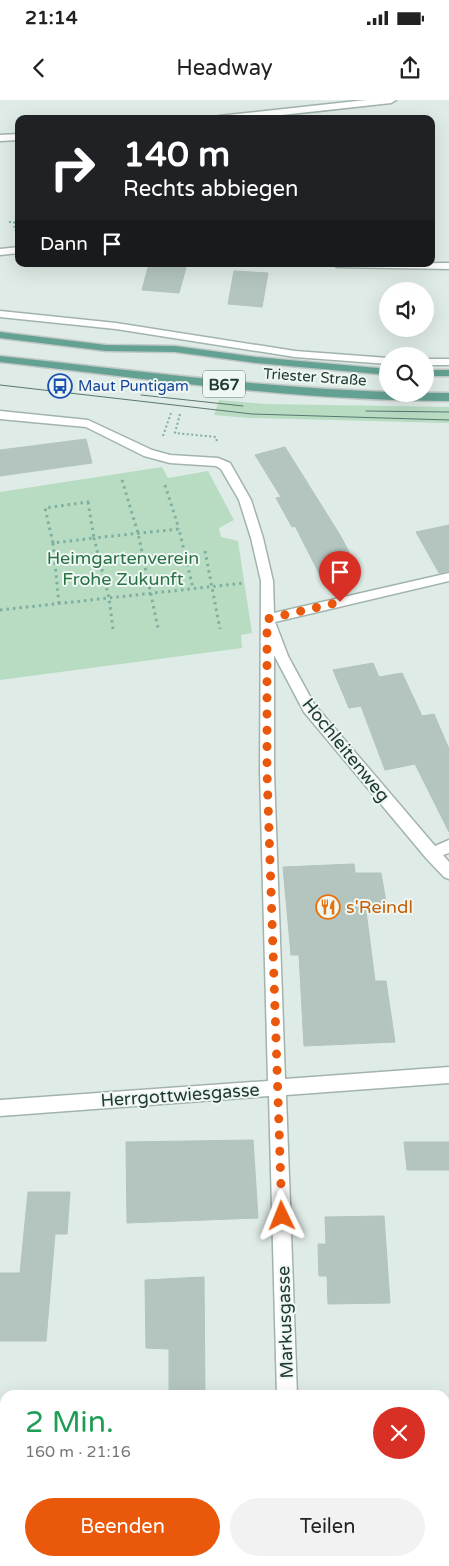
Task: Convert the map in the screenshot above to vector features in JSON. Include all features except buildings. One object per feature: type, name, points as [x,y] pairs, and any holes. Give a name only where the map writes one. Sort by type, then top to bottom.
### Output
[{"type":"main road","name":"Triester Straße","points":[[0,335],[106,348],[175,349],[256,360],[379,371]]},
{"type":"main road","name":"Triester Straße","points":[[0,359],[296,392],[391,397],[449,397]]},
{"type":"main road","points":[[434,372],[449,373]]},
{"type":"street","points":[[298,100],[304,110]]},
{"type":"street","points":[[257,115],[391,100]]},
{"type":"street","points":[[0,138],[15,137]]},
{"type":"street","points":[[0,252],[15,250]]},
{"type":"street","points":[[435,266],[449,266]]},
{"type":"street","name":"Triester Straße","points":[[0,314],[116,326],[296,354],[379,360]]},
{"type":"street","points":[[434,362],[449,362]]},
{"type":"street","name":"Hochleitenweg","points":[[0,415],[88,424],[148,453],[170,459],[218,462],[226,466],[245,500],[257,538],[267,581],[267,619],[281,656],[309,708],[449,873]]},
{"type":"street","points":[[267,619],[449,577]]},
{"type":"street","name":"Markusgasse","points":[[267,619],[267,772],[287,1390]]},
{"type":"street","points":[[431,854],[449,846]]},
{"type":"street","name":"Herrgottwiesgasse","points":[[0,1108],[449,1075]]},
{"type":"path","points":[[180,414],[175,433],[216,438],[218,448]]},
{"type":"path","points":[[122,480],[138,533],[158,628]]},
{"type":"path","points":[[165,485],[179,529],[193,588]]},
{"type":"path","points":[[59,604],[53,543],[45,508],[88,502],[113,629]]},
{"type":"path","points":[[53,543],[179,529]]},
{"type":"path","points":[[205,551],[220,629]]},
{"type":"path","points":[[0,610],[267,581]]},
{"type":"green space","points":[[219,400],[264,404],[449,407],[449,423],[250,418],[214,415]]},
{"type":"green space","name":"Heimgartenverein Frohe Zukunft","points":[[162,467],[168,478],[208,471],[234,520],[219,528],[221,537],[238,541],[252,633],[241,635],[242,648],[0,680],[0,492]]},
{"type":"tram line","points":[[0,385],[252,414],[449,420]]},
{"type":"tram line","points":[[141,395],[243,406]]},
{"type":"tram line","points":[[366,411],[449,412]]},
{"type":"place","name":"Maut Puntigam","points":[[60,386]]},
{"type":"place","name":"s'Reindl","points":[[328,907]]},
{"type":"route","points":[[282,1216],[267,772],[267,619],[340,602]]}]
